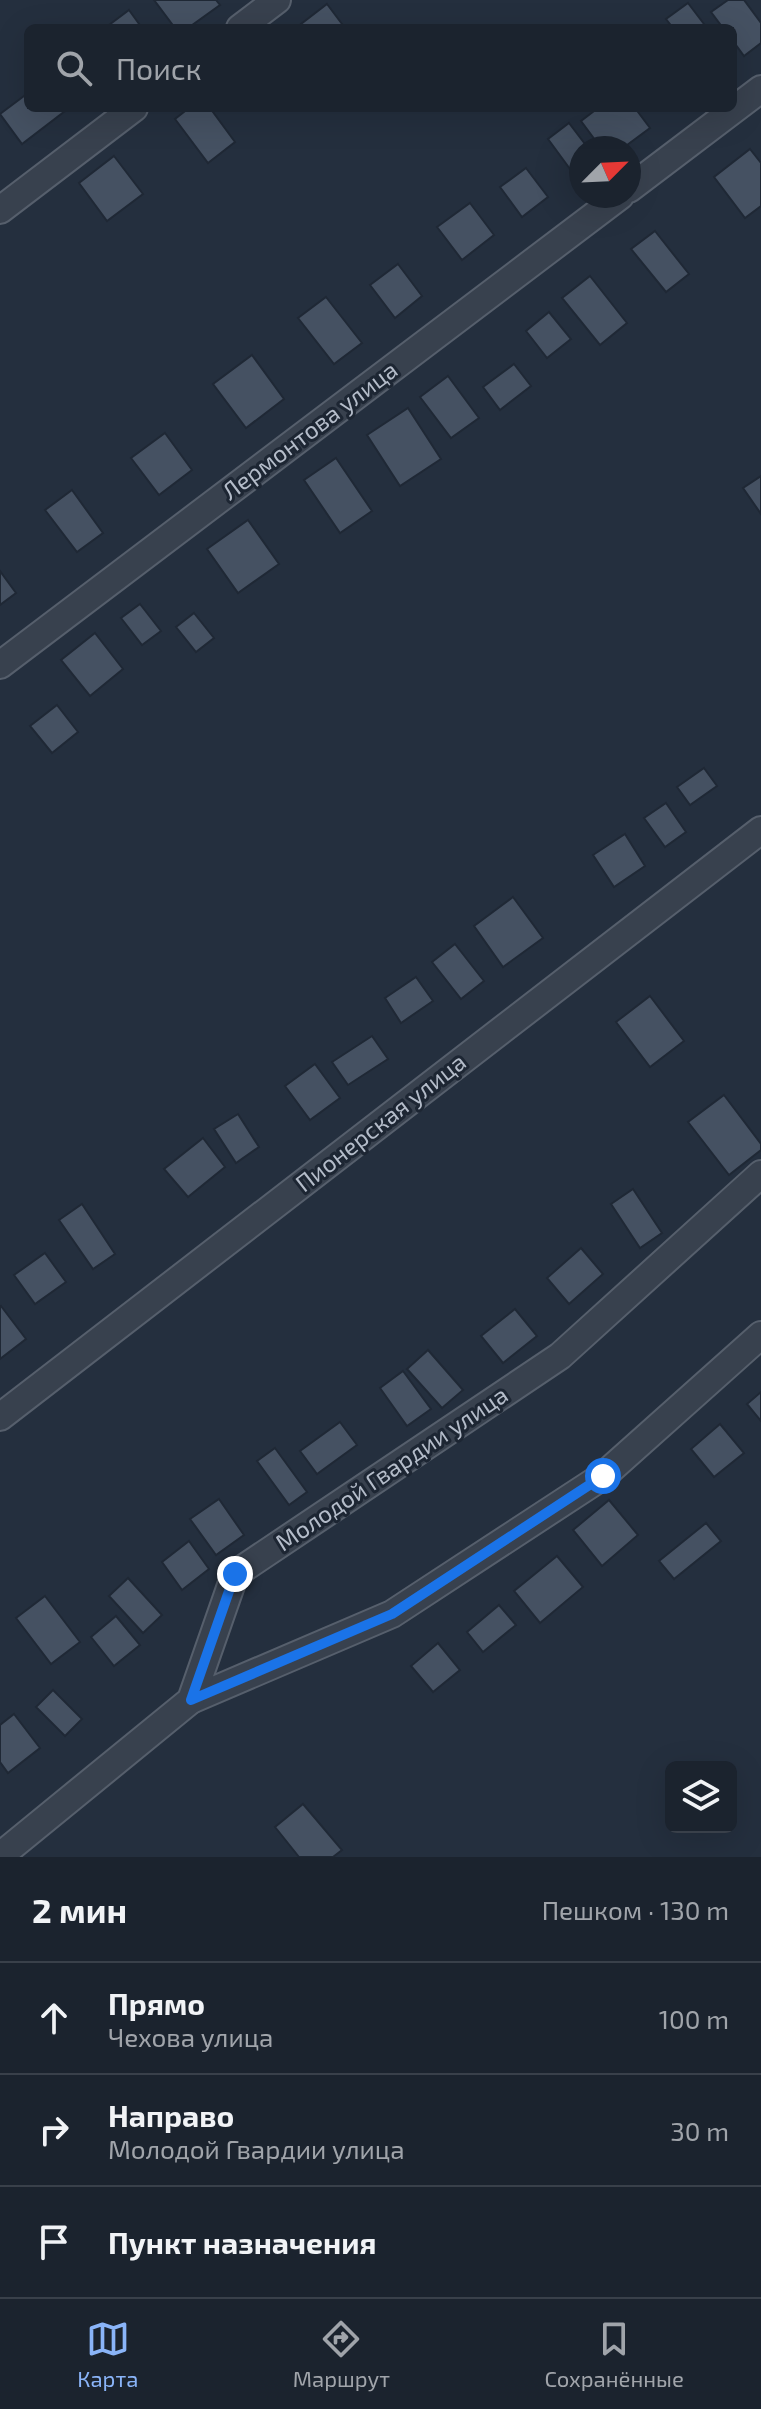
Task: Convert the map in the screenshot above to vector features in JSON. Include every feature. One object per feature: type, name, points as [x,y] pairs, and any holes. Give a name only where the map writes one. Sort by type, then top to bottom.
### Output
[{"type":"street","points":[[245,24],[277,0]]},
{"type":"street","points":[[737,107],[761,89]]},
{"type":"street","points":[[0,210],[129,112]]},
{"type":"street","points":[[641,180],[731,112]]},
{"type":"street","name":"Лермонтова улица","points":[[0,665],[604,208]]},
{"type":"street","name":"Пионерская улица","points":[[0,1417],[761,830]]},
{"type":"street","name":"Молодой Гвардии улица","points":[[191,1700],[235,1574],[560,1356],[761,1174]]},
{"type":"street","points":[[0,1856],[191,1700],[392,1614],[603,1476],[761,1335]]},
{"type":"building","points":[[154,0],[216,0],[220,5],[194,24],[172,24]]},
{"type":"building","points":[[728,0],[744,0],[761,23],[761,43],[744,56],[737,46],[737,24],[720,24],[711,12]]},
{"type":"building","points":[[688,3],[704,24],[670,24],[666,19]]},
{"type":"building","points":[[327,4],[342,24],[301,24]]},
{"type":"building","points":[[129,10],[139,24],[110,24]]},
{"type":"building","points":[[24,96],[24,112],[64,112],[22,144],[0,114]]},
{"type":"building","points":[[184,112],[213,112],[235,142],[208,163],[175,119]]},
{"type":"building","points":[[593,112],[638,112],[650,128],[639,136],[592,136],[581,121]]},
{"type":"building","points":[[569,123],[579,136],[569,136],[569,168],[548,139]]},
{"type":"building","points":[[750,149],[761,163],[761,206],[745,218],[714,177]]},
{"type":"building","points":[[114,156],[143,194],[107,221],[79,183]]},
{"type":"building","points":[[526,168],[548,197],[522,217],[500,187]]},
{"type":"building","points":[[470,203],[494,235],[462,260],[437,227]]},
{"type":"building","points":[[655,231],[689,274],[666,292],[631,249]]},
{"type":"building","points":[[398,264],[422,296],[395,318],[370,285]]},
{"type":"building","points":[[590,276],[627,323],[600,345],[562,298]]},
{"type":"building","points":[[326,297],[362,343],[334,364],[298,318]]},
{"type":"building","points":[[549,312],[571,339],[547,358],[526,331]]},
{"type":"building","points":[[252,355],[284,399],[246,428],[213,384]]},
{"type":"building","points":[[514,364],[531,386],[500,410],[483,387]]},
{"type":"building","points":[[448,376],[479,418],[451,438],[420,397]]},
{"type":"building","points":[[408,408],[441,459],[400,486],[367,435]]},
{"type":"building","points":[[165,433],[192,470],[159,495],[131,458]]},
{"type":"building","points":[[336,458],[372,511],[340,533],[304,480]]},
{"type":"building","points":[[761,476],[761,514],[743,488]]},
{"type":"building","points":[[72,490],[103,533],[77,552],[45,510]]},
{"type":"building","points":[[248,520],[279,564],[238,593],[207,549]]},
{"type":"building","points":[[0,571],[16,593],[0,605]]},
{"type":"building","points":[[140,604],[161,631],[142,645],[121,618]]},
{"type":"building","points":[[194,613],[214,638],[196,652],[176,627]]},
{"type":"building","points":[[95,633],[123,669],[90,696],[61,660]]},
{"type":"building","points":[[57,705],[78,732],[52,753],[30,726]]},
{"type":"building","points":[[704,768],[717,786],[690,805],[677,787]]},
{"type":"building","points":[[666,803],[686,832],[665,847],[644,818]]},
{"type":"building","points":[[625,834],[645,866],[614,887],[593,855]]},
{"type":"building","points":[[513,897],[543,938],[503,967],[474,926]]},
{"type":"building","points":[[455,944],[484,981],[461,999],[432,962]]},
{"type":"building","points":[[416,977],[433,1001],[401,1023],[385,998]]},
{"type":"building","points":[[650,996],[684,1041],[650,1067],[616,1022]]},
{"type":"building","points":[[372,1036],[388,1059],[348,1085],[332,1062]]},
{"type":"building","points":[[315,1064],[340,1098],[310,1120],[285,1086]]},
{"type":"building","points":[[724,1095],[761,1144],[761,1150],[729,1175],[688,1122]]},
{"type":"building","points":[[238,1114],[259,1147],[236,1163],[214,1129]]},
{"type":"building","points":[[203,1138],[225,1167],[188,1197],[164,1169]]},
{"type":"building","points":[[633,1189],[662,1233],[640,1248],[611,1204]]},
{"type":"building","points":[[82,1204],[115,1254],[93,1269],[59,1220]]},
{"type":"building","points":[[581,1248],[603,1274],[569,1304],[547,1278]]},
{"type":"building","points":[[45,1253],[66,1282],[35,1304],[14,1275]]},
{"type":"building","points":[[0,1307],[26,1339],[0,1359]]},
{"type":"building","points":[[515,1309],[537,1336],[503,1363],[481,1336]]},
{"type":"building","points":[[428,1350],[463,1390],[442,1408],[407,1369]]},
{"type":"building","points":[[403,1371],[431,1409],[407,1426],[380,1388]]},
{"type":"building","points":[[761,1392],[761,1421],[747,1404]]},
{"type":"building","points":[[340,1422],[357,1445],[317,1474],[300,1451]]},
{"type":"building","points":[[720,1424],[744,1453],[714,1477],[691,1449]]},
{"type":"building","points":[[275,1448],[307,1492],[289,1505],[257,1461]]},
{"type":"building","points":[[219,1499],[244,1535],[216,1555],[190,1519]]},
{"type":"building","points":[[609,1500],[638,1535],[602,1566],[573,1530]]},
{"type":"building","points":[[706,1523],[721,1541],[674,1579],[659,1561]]},
{"type":"building","points":[[189,1541],[209,1569],[182,1590],[162,1562]]},
{"type":"building","points":[[557,1556],[583,1587],[540,1623],[514,1591]]},
{"type":"building","points":[[128,1578],[162,1615],[143,1633],[109,1596]]},
{"type":"building","points":[[45,1596],[80,1642],[51,1664],[16,1618]]},
{"type":"building","points":[[499,1605],[516,1625],[483,1652],[467,1632]]},
{"type":"building","points":[[116,1616],[140,1645],[114,1666],[91,1637]]},
{"type":"building","points":[[438,1643],[460,1670],[433,1692],[411,1666]]},
{"type":"building","points":[[53,1690],[82,1719],[65,1736],[36,1707]]},
{"type":"building","points":[[14,1714],[40,1748],[8,1773],[0,1762],[0,1725]]},
{"type":"building","points":[[303,1804],[342,1850],[333,1857],[299,1857],[275,1827]]},
{"type":"route","points":[[235,1574],[191,1700],[392,1614],[603,1476]]}]
